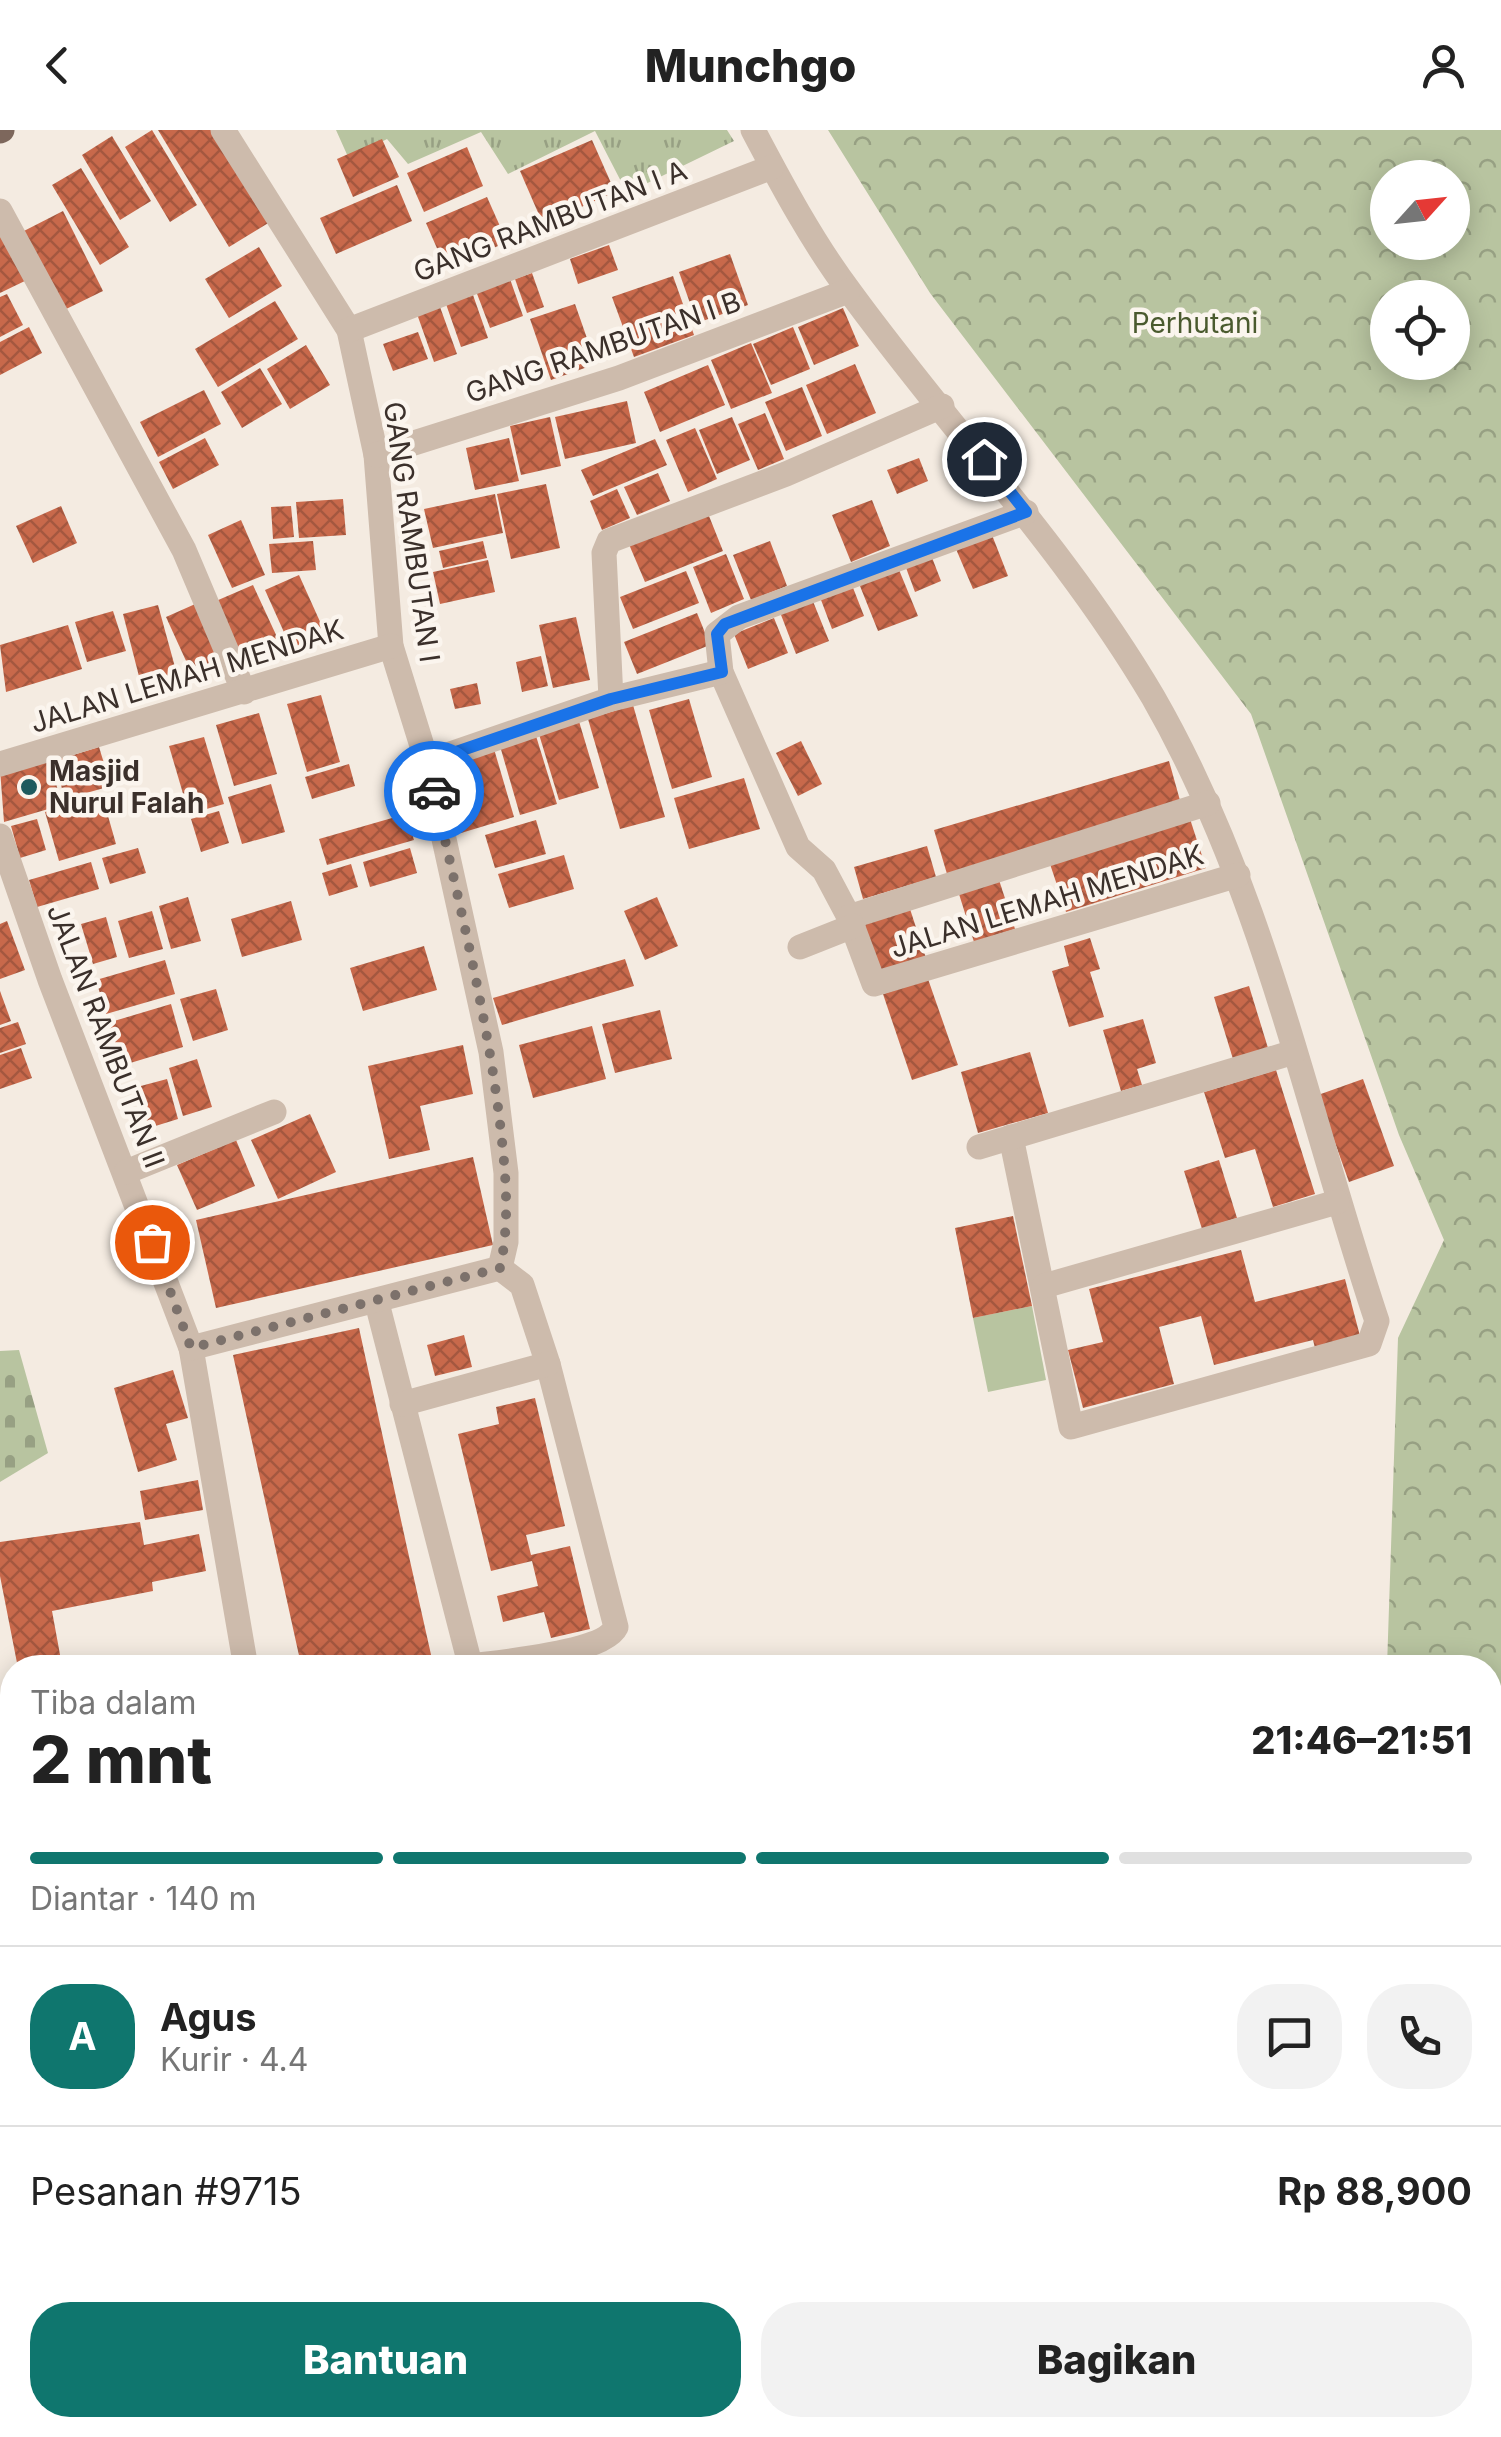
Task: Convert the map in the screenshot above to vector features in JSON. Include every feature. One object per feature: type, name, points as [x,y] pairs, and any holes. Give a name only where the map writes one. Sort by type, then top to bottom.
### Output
[{"type":"street","name":"GANG RAMBUTAN I","points":[[224,130],[349,330],[376,455],[391,646],[427,762],[491,1052],[506,1173],[506,1242],[500,1268]]},
{"type":"street","name":"JALAN LEMAH MENDAK","points":[[753,130],[848,291],[1026,512],[1152,696],[1208,803],[1238,875],[1377,1321],[1369,1344],[1071,1426],[1044,1286]]},
{"type":"street","name":"GANG RAMBUTAN I A","points":[[349,330],[772,167]]},
{"type":"street","points":[[0,211],[184,550],[244,692]]},
{"type":"street","name":"GANG RAMBUTAN I B","points":[[376,455],[619,378],[848,291]]},
{"type":"street","points":[[611,699],[604,553],[609,541],[786,474],[942,406]]},
{"type":"street","points":[[851,921],[824,870],[798,847],[722,672],[717,634],[725,624],[1026,512]]},
{"type":"street","name":"JALAN LEMAH MENDAK","points":[[0,764],[391,646]]},
{"type":"street","points":[[427,762],[611,699],[722,672]]},
{"type":"street","points":[[800,946],[851,921],[1208,803]]},
{"type":"street","name":"JALAN RAMBUTAN II","points":[[0,836],[50,980],[191,1348],[244,1655]]},
{"type":"street","name":"JALAN LEMAH MENDAK","points":[[851,921],[874,984],[1238,875]]},
{"type":"street","points":[[979,1147],[1294,1052]]},
{"type":"street","points":[[126,1172],[274,1112]]},
{"type":"street","points":[[1011,1137],[1044,1286],[1337,1202]]},
{"type":"street","points":[[191,1348],[377,1303],[500,1268],[522,1285],[548,1364],[616,1627],[608,1636],[568,1655]]},
{"type":"street","points":[[377,1303],[468,1655]]},
{"type":"street","points":[[402,1404],[548,1364]]},
{"type":"green space","points":[[336,130],[727,130],[734,141],[627,193],[595,131],[508,174],[481,132],[408,164],[387,139],[349,159]]},
{"type":"green space","name":"Perhutani","points":[[828,130],[1501,130],[1501,1655],[1387,1655],[1398,1338],[1444,1240],[1399,1135],[1251,714],[930,293]]},
{"type":"green space","points":[[1032,1306],[1046,1380],[988,1392],[973,1318]]},
{"type":"green space","points":[[19,1350],[48,1453],[0,1482],[0,1351]]},
{"type":"building","points":[[152,130],[197,205],[170,222],[125,147]]},
{"type":"building","points":[[158,130],[214,130],[270,222],[229,247]]},
{"type":"building","points":[[112,136],[151,201],[120,220],[82,155]]},
{"type":"building","points":[[382,139],[399,177],[353,197],[337,159]]},
{"type":"building","points":[[592,140],[615,192],[543,224],[520,171]]},
{"type":"building","points":[[467,147],[483,186],[424,212],[407,173]]},
{"type":"building","points":[[81,168],[129,247],[100,265],[52,185]]},
{"type":"building","points":[[397,185],[412,221],[336,254],[320,218]]},
{"type":"building","points":[[487,197],[507,242],[446,269],[426,223]]},
{"type":"building","points":[[63,211],[103,291],[60,312],[20,233]]},
{"type":"building","points":[[0,218],[31,278],[0,293]]},
{"type":"building","points":[[609,245],[618,270],[578,284],[570,259]]},
{"type":"building","points":[[259,247],[282,286],[229,318],[205,279]]},
{"type":"building","points":[[730,254],[748,305],[697,323],[679,272]]},
{"type":"building","points":[[532,273],[544,307],[527,313],[515,279]]},
{"type":"building","points":[[673,276],[694,335],[634,357],[612,297]]},
{"type":"building","points":[[510,279],[523,316],[490,328],[476,291]]},
{"type":"building","points":[[7,294],[23,325],[0,337],[0,297]]},
{"type":"building","points":[[473,295],[488,338],[461,347],[446,304]]},
{"type":"building","points":[[275,301],[298,339],[218,387],[195,349]]},
{"type":"building","points":[[575,304],[596,364],[551,380],[530,319]]},
{"type":"building","points":[[440,307],[457,354],[434,362],[417,314]]},
{"type":"building","points":[[843,308],[859,346],[814,365],[798,327]]},
{"type":"building","points":[[29,327],[42,353],[0,375],[0,342]]},
{"type":"building","points":[[793,327],[810,369],[771,385],[753,344]]},
{"type":"building","points":[[418,332],[428,359],[393,371],[383,344]]},
{"type":"building","points":[[751,343],[772,393],[731,409],[711,360]]},
{"type":"building","points":[[306,345],[330,385],[290,409],[267,369]]},
{"type":"building","points":[[855,364],[876,413],[827,434],[806,385]]},
{"type":"building","points":[[708,365],[725,405],[660,432],[644,392]]},
{"type":"building","points":[[260,368],[282,404],[242,428],[221,392]]},
{"type":"building","points":[[802,387],[822,436],[786,451],[765,402]]},
{"type":"building","points":[[204,390],[221,424],[158,457],[140,422]]},
{"type":"building","points":[[627,401],[636,443],[565,459],[555,417]]},
{"type":"building","points":[[765,413],[784,459],[758,470],[738,424]]},
{"type":"building","points":[[550,417],[561,466],[521,475],[510,426]]},
{"type":"building","points":[[732,417],[750,460],[717,474],[699,430]]},
{"type":"building","points":[[695,428],[717,479],[688,492],[666,440]]},
{"type":"building","points":[[205,438],[219,465],[173,489],[159,462]]},
{"type":"building","points":[[509,438],[519,481],[475,490],[466,448]]},
{"type":"building","points":[[655,439],[667,465],[593,496],[581,470]]},
{"type":"building","points":[[919,458],[928,481],[897,494],[887,470]]},
{"type":"building","points":[[658,473],[670,501],[637,515],[624,487]]},
{"type":"building","points":[[546,484],[560,548],[511,559],[497,494]]},
{"type":"building","points":[[617,489],[630,518],[602,530],[590,501]]},
{"type":"building","points":[[495,494],[503,533],[433,548],[424,509]]},
{"type":"building","points":[[343,499],[346,535],[299,538],[296,502]]},
{"type":"building","points":[[872,500],[890,546],[851,562],[832,515]]},
{"type":"building","points":[[61,506],[77,543],[33,563],[16,526]]},
{"type":"building","points":[[291,506],[294,537],[273,539],[271,507]]},
{"type":"building","points":[[707,511],[723,551],[645,582],[628,542]]},
{"type":"building","points":[[241,520],[265,575],[232,588],[208,535]]},
{"type":"building","points":[[992,535],[1008,576],[973,589],[956,549]]},
{"type":"building","points":[[313,541],[316,570],[272,573],[269,544]]},
{"type":"building","points":[[483,541],[487,558],[443,568],[439,551]]},
{"type":"building","points":[[770,541],[787,586],[751,600],[733,555]]},
{"type":"building","points":[[726,554],[744,599],[711,613],[693,567]]},
{"type":"building","points":[[931,555],[941,581],[915,592],[905,565]]},
{"type":"building","points":[[488,560],[495,592],[440,604],[433,572]]},
{"type":"building","points":[[897,565],[918,616],[878,631],[858,581]]},
{"type":"building","points":[[686,571],[699,603],[633,629],[620,597]]},
{"type":"building","points":[[299,575],[326,635],[292,650],[265,590]]},
{"type":"building","points":[[850,580],[864,616],[832,629],[818,592]]},
{"type":"building","points":[[253,585],[283,650],[239,670],[209,604]]},
{"type":"building","points":[[810,594],[829,641],[796,654],[778,607]]},
{"type":"building","points":[[202,601],[227,658],[192,674],[166,617]]},
{"type":"building","points":[[158,605],[178,678],[142,688],[123,614]]},
{"type":"building","points":[[113,611],[126,651],[87,662],[75,622]]},
{"type":"building","points":[[697,613],[710,645],[637,674],[624,642]]},
{"type":"building","points":[[576,617],[590,680],[553,688],[539,625]]},
{"type":"building","points":[[774,618],[788,653],[748,669],[734,634]]},
{"type":"building","points":[[68,625],[82,669],[6,692],[0,645]]},
{"type":"building","points":[[541,656],[548,686],[522,692],[516,662]]},
{"type":"building","points":[[477,683],[481,704],[455,709],[450,689]]},
{"type":"building","points":[[321,695],[340,762],[307,772],[287,704]]},
{"type":"building","points":[[689,699],[712,777],[672,789],[649,710]]},
{"type":"building","points":[[633,705],[665,817],[620,829],[588,719]]},
{"type":"building","points":[[259,713],[277,774],[234,786],[216,725]]},
{"type":"building","points":[[578,718],[599,788],[559,800],[538,731]]},
{"type":"building","points":[[536,736],[557,804],[520,815],[500,746]]},
{"type":"building","points":[[204,737],[224,804],[189,814],[169,746]]},
{"type":"building","points":[[801,741],[822,784],[798,796],[776,753]]},
{"type":"building","points":[[99,747],[111,786],[65,799],[54,761]]},
{"type":"building","points":[[494,749],[514,817],[461,833],[441,764]]},
{"type":"building","name":"Masjid Nurul Falah","points":[[48,755],[62,805],[4,822],[0,769]]},
{"type":"building","points":[[1169,761],[1181,804],[947,874],[934,830]]},
{"type":"building","points":[[349,764],[355,786],[312,799],[305,777]]},
{"type":"building","points":[[744,778],[760,829],[689,849],[674,798]]},
{"type":"building","points":[[271,784],[285,832],[242,844],[228,797]]},
{"type":"building","points":[[102,795],[116,844],[59,861],[45,812]]},
{"type":"building","points":[[219,811],[229,843],[201,852],[191,819]]},
{"type":"building","points":[[406,814],[414,840],[327,865],[319,839]]},
{"type":"building","points":[[37,819],[46,850],[20,858],[11,826]]},
{"type":"building","points":[[1190,819],[1206,868],[1066,912],[1050,864]]},
{"type":"building","points":[[536,820],[546,854],[495,868],[485,835]]},
{"type":"building","points":[[927,846],[936,877],[863,899],[854,867]]},
{"type":"building","points":[[138,848],[146,873],[110,884],[102,858]]},
{"type":"building","points":[[410,848],[417,873],[370,887],[363,862]]},
{"type":"building","points":[[564,855],[574,889],[509,908],[498,874]]},
{"type":"building","points":[[91,862],[99,889],[37,907],[29,880]]},
{"type":"building","points":[[351,864],[358,887],[329,896],[322,873]]},
{"type":"building","points":[[999,880],[1015,929],[974,942],[959,894]]},
{"type":"building","points":[[188,897],[201,941],[171,949],[159,906]]},
{"type":"building","points":[[657,897],[678,946],[645,960],[624,911]]},
{"type":"building","points":[[291,901],[302,940],[242,957],[231,919]]},
{"type":"building","points":[[910,909],[926,958],[875,974],[860,925]]},
{"type":"building","points":[[152,911],[163,949],[129,958],[118,921]]},
{"type":"building","points":[[106,917],[117,957],[93,964],[81,924]]},
{"type":"building","points":[[7,921],[25,970],[0,979],[0,924]]},
{"type":"building","points":[[1090,938],[1100,969],[1090,972],[1104,1017],[1069,1027],[1052,971],[1069,966],[1064,946]]},
{"type":"building","points":[[424,946],[437,990],[363,1011],[350,968]]},
{"type":"building","points":[[625,959],[634,986],[502,1025],[493,998]]},
{"type":"building","points":[[165,960],[175,994],[106,1014],[96,980]]},
{"type":"building","points":[[928,979],[958,1065],[912,1080],[883,994]]},
{"type":"building","points":[[1249,986],[1268,1048],[1233,1059],[1214,997]]},
{"type":"building","points":[[216,989],[228,1030],[193,1041],[180,999]]},
{"type":"building","points":[[0,991],[11,1021],[0,1025]]},
{"type":"building","points":[[171,1004],[183,1047],[117,1067],[104,1024]]},
{"type":"building","points":[[660,1010],[672,1059],[615,1073],[602,1024]]},
{"type":"building","points":[[1143,1019],[1156,1063],[1137,1069],[1142,1085],[1121,1091],[1103,1030]]},
{"type":"building","points":[[18,1022],[26,1044],[0,1053],[0,1028]]},
{"type":"building","points":[[592,1026],[606,1079],[533,1098],[519,1045]]},
{"type":"building","points":[[463,1045],[473,1094],[420,1106],[430,1150],[389,1159],[368,1066]]},
{"type":"building","points":[[21,1048],[32,1078],[0,1089],[0,1055]]},
{"type":"building","points":[[1030,1052],[1048,1113],[978,1133],[961,1072]]},
{"type":"building","points":[[197,1059],[212,1107],[183,1116],[169,1068]]},
{"type":"building","points":[[1276,1070],[1315,1194],[1273,1207],[1255,1149],[1225,1158],[1204,1092]]},
{"type":"building","points":[[167,1079],[178,1119],[149,1128],[137,1087]]},
{"type":"building","points":[[1363,1079],[1394,1166],[1349,1182],[1318,1095]]},
{"type":"building","points":[[310,1114],[336,1172],[278,1199],[251,1140]]},
{"type":"building","points":[[236,1140],[255,1186],[197,1210],[177,1165]]},
{"type":"building","points":[[473,1157],[493,1245],[216,1308],[196,1220]]},
{"type":"building","points":[[1219,1160],[1237,1218],[1202,1229],[1184,1171]]},
{"type":"building","points":[[1013,1216],[1032,1306],[973,1318],[955,1228]]},
{"type":"building","points":[[1241,1250],[1255,1302],[1345,1279],[1360,1336],[1315,1348],[1313,1340],[1214,1365],[1201,1316],[1159,1327],[1174,1384],[1083,1408],[1068,1350],[1103,1342],[1089,1289]]},
{"type":"building","points":[[359,1328],[431,1655],[299,1655],[233,1355]]},
{"type":"building","points":[[464,1335],[472,1367],[435,1376],[427,1345]]},
{"type":"building","points":[[173,1370],[188,1418],[166,1424],[177,1460],[138,1472],[114,1388]]},
{"type":"building","points":[[535,1398],[565,1526],[526,1535],[531,1555],[570,1546],[590,1629],[551,1638],[544,1612],[503,1622],[497,1596],[538,1586],[532,1561],[491,1571],[458,1434],[499,1424],[496,1407]]},
{"type":"building","points":[[198,1480],[203,1510],[145,1520],[140,1491]]},
{"type":"building","points":[[140,1522],[144,1545],[199,1534],[206,1571],[152,1582],[153,1591],[52,1611],[60,1655],[15,1655],[0,1576],[0,1542]]},
{"type":"way so far","points":[[152,1242],[191,1348],[377,1303],[500,1268],[506,1242],[506,1173],[491,1052],[434,791]]},
{"type":"place","name":"Masjid Nurul Falah","points":[[29,787]]},
{"type":"route","points":[[434,791],[427,762],[611,699],[722,672],[717,634],[725,624],[1026,512],[984,459]]}]
